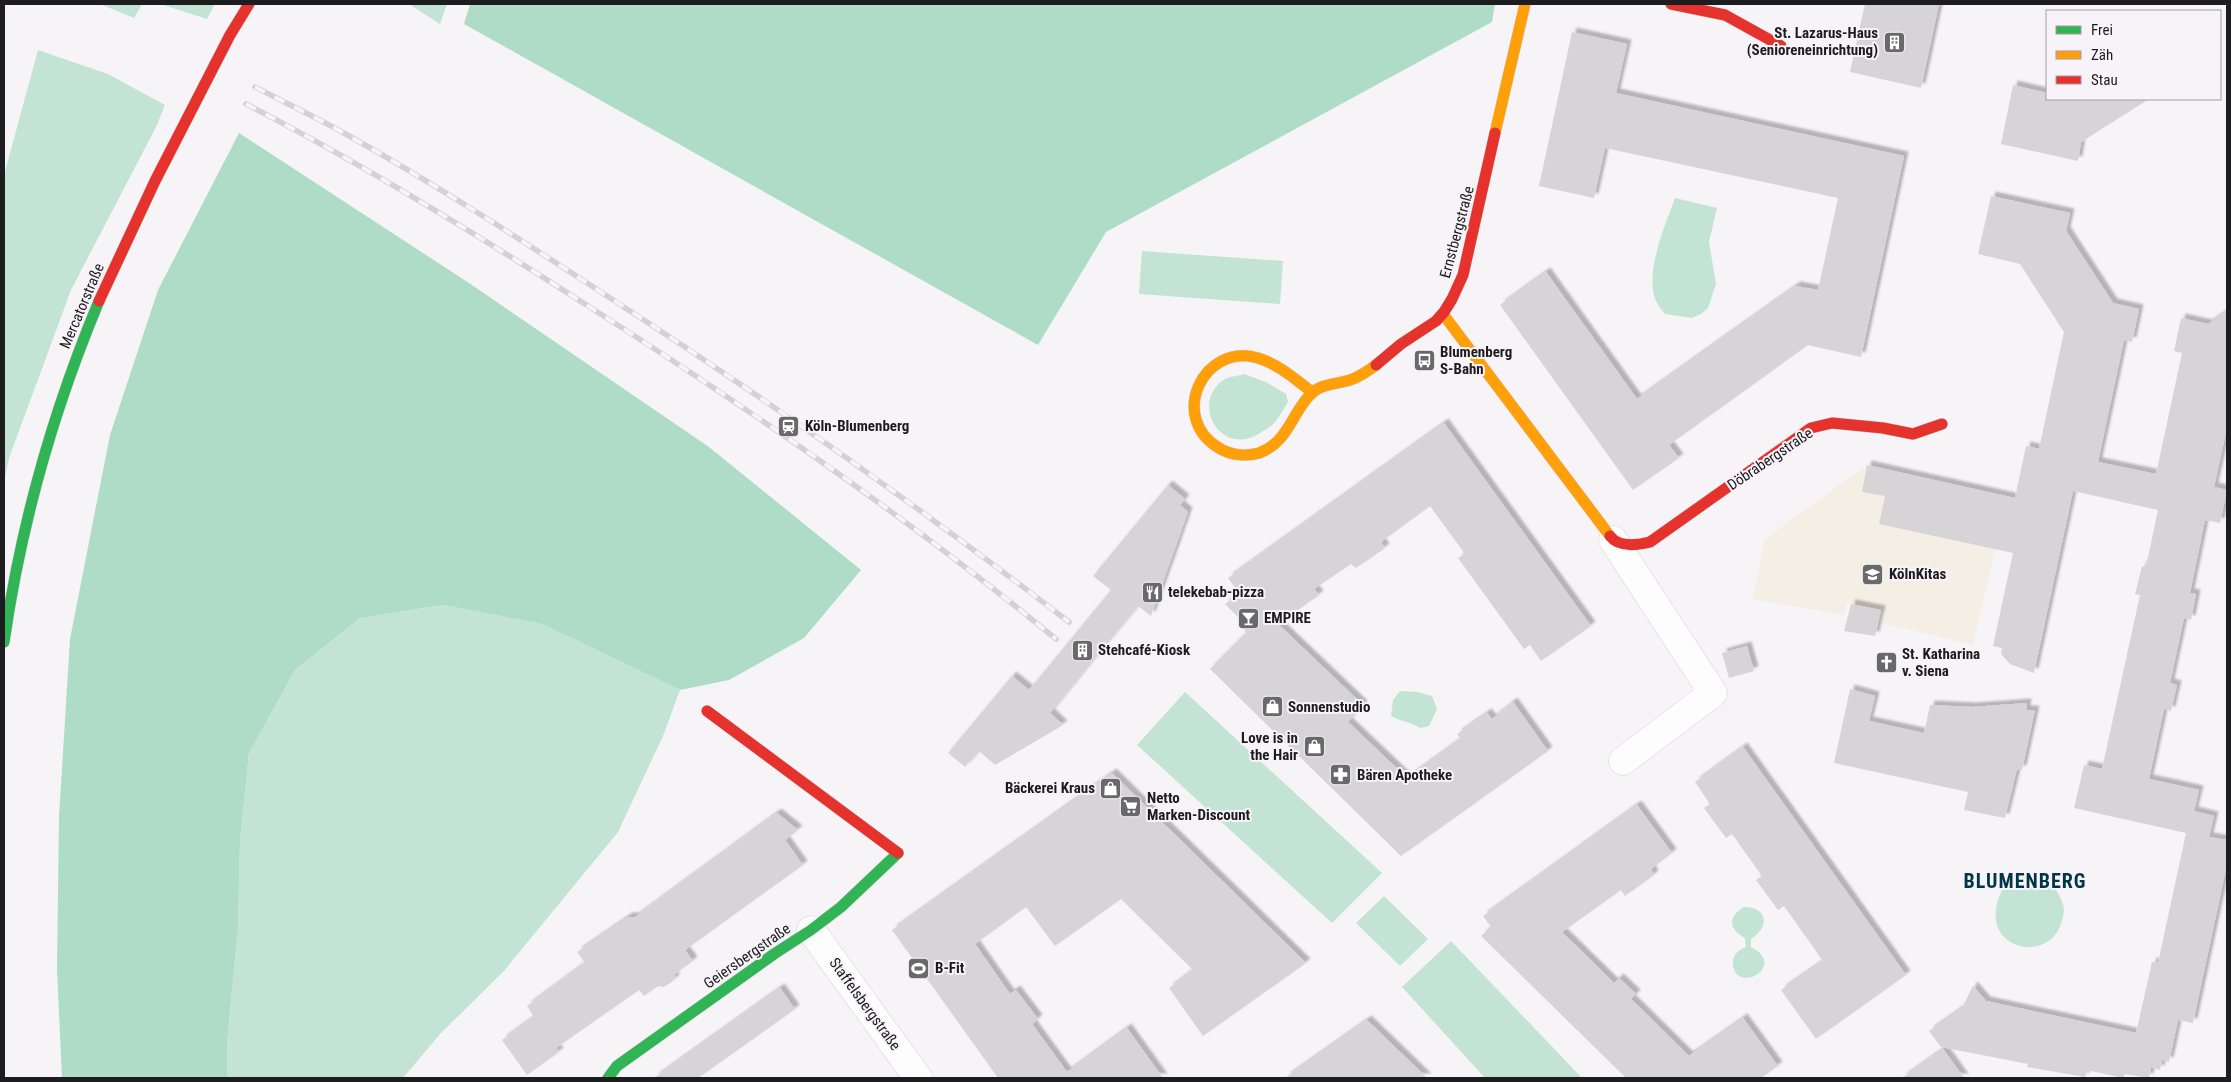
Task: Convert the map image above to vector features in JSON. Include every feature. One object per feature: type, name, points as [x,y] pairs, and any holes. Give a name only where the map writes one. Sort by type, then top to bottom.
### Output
[{"type":"street","name":"Mercatorstraße","points":[[4,642],[19,552],[29,508],[51,428],[86,330],[128,236],[226,43],[249,4]]},
{"type":"street","name":"Ernstbergstraße","points":[[1312,392],[1360,376],[1442,314],[1463,276],[1525,4]]},
{"type":"street","points":[[1671,4],[1725,15],[1781,46]]},
{"type":"street","points":[[1442,314],[1613,540],[1713,693],[1623,760]]},
{"type":"street","points":[[1235,356],[1251,356],[1266,362],[1282,370],[1312,392],[1281,437],[1271,446],[1259,452],[1246,455],[1232,454],[1210,443],[1199,428],[1194,411],[1193,400],[1198,384],[1207,371],[1220,361],[1235,356]]},
{"type":"street","name":"Döbrabergstraße","points":[[1613,540],[1632,546],[1650,542],[1811,428],[1832,423],[1882,428],[1913,434],[1942,424]]},
{"type":"street","name":"Geiersbergstraße","points":[[608,1078],[617,1066],[841,907],[898,852],[707,711]]},
{"type":"street","name":"Staffelsbergstraße","points":[[811,930],[918,1078]]},
{"type":"shaded area","name":"KölnKitas","points":[[1867,465],[2024,500],[1995,549],[1973,645],[1882,623],[1885,611],[1847,603],[1844,615],[1753,599],[1765,539]]},
{"type":"green space","points":[[100,4],[142,4],[134,18]]},
{"type":"green space","points":[[160,4],[215,4],[207,19]]},
{"type":"green space","points":[[409,4],[447,4],[440,24]]},
{"type":"green space","points":[[470,4],[1495,4],[1492,22],[1106,232],[1038,345],[464,24]]},
{"type":"green space","points":[[38,50],[108,74],[165,105],[156,127],[71,290],[9,458],[4,482],[4,175]]},
{"type":"green space","points":[[239,133],[469,283],[709,447],[861,570],[804,638],[729,680],[680,690],[542,624],[443,605],[360,618],[295,670],[249,753],[240,840],[238,928],[227,1044],[227,1078],[62,1078],[57,969],[59,817],[70,639],[110,435],[158,290]]},
{"type":"green space","points":[[1675,198],[1717,208],[1709,242],[1716,284],[1708,308],[1692,318],[1665,314],[1657,303],[1653,290],[1652,277],[1657,250]]},
{"type":"green space","points":[[1142,251],[1283,261],[1280,304],[1139,294]]},
{"type":"green space","points":[[1244,374],[1266,382],[1286,394],[1288,402],[1277,420],[1268,428],[1246,439],[1233,439],[1222,433],[1214,424],[1210,413],[1210,400],[1215,389],[1225,379]]},
{"type":"green space","points":[[443,605],[542,624],[680,690],[663,736],[618,832],[504,971],[440,1034],[403,1078],[227,1078],[227,1044],[238,928],[240,840],[249,753],[295,670],[360,618]]},
{"type":"green space","points":[[1400,691],[1418,692],[1432,696],[1437,709],[1429,726],[1420,728],[1391,716],[1393,700]]},
{"type":"green space","points":[[1185,692],[1382,873],[1332,923],[1137,745]]},
{"type":"green space","points":[[2026,874],[2044,880],[2053,886],[2064,909],[2062,921],[2054,936],[2042,945],[2027,947],[2013,944],[2002,935],[1996,921],[1998,902],[2009,878]]},
{"type":"green space","points":[[1384,896],[1428,939],[1400,966],[1356,923]]},
{"type":"green space","points":[[1744,907],[1758,910],[1764,919],[1761,929],[1751,939],[1751,947],[1761,954],[1764,962],[1763,969],[1757,974],[1743,978],[1736,974],[1733,958],[1736,953],[1746,947],[1745,938],[1736,931],[1732,923],[1735,915]]},
{"type":"green space","points":[[1451,941],[1582,1078],[1485,1078],[1402,987]]},
{"type":"building","name":"St. Lazarus-Haus (Senioreneinrichtung)","points":[[1865,4],[1939,4],[1921,88],[1850,72]]},
{"type":"building","points":[[1572,32],[1627,44],[1616,93],[1904,156],[1861,357],[1808,345],[1669,445],[1679,458],[1633,490],[1500,305],[1546,272],[1637,399],[1796,286],[1818,290],[1838,198],[1605,148],[1594,198],[1539,186]]},
{"type":"building","points":[[2013,85],[2046,93],[2046,100],[2147,100],[2081,142],[2078,161],[2001,144]]},
{"type":"building","points":[[1991,196],[2070,213],[2066,231],[2113,303],[2139,309],[2132,342],[2124,340],[2098,462],[2156,474],[2182,353],[2174,351],[2181,318],[2208,324],[2227,311],[2227,428],[2214,487],[2227,490],[2220,523],[2205,520],[2190,593],[2196,594],[2191,620],[2184,618],[2170,683],[2177,685],[2171,711],[2164,709],[2149,779],[2199,790],[2194,811],[2214,816],[2209,837],[2227,840],[2227,864],[2193,1023],[2178,1020],[2169,1062],[2162,1060],[2160,1070],[2151,1067],[2149,1078],[2125,1074],[2123,1078],[2087,1070],[2085,1077],[2027,1067],[2028,1064],[1941,1047],[1929,1031],[1962,1008],[1973,986],[1986,1001],[2136,1033],[2152,962],[2158,963],[2186,833],[2074,808],[2084,765],[2102,769],[2140,595],[2135,594],[2142,566],[2146,567],[2158,510],[2073,491],[2034,673],[2010,664],[2001,654],[2002,648],[1993,646],[2013,553],[1879,524],[1885,496],[1862,492],[1867,465],[2015,498],[2026,446],[2039,449],[2064,332],[2020,264],[1978,254]]},
{"type":"building","points":[[1444,423],[1591,626],[1541,661],[1530,645],[1524,649],[1458,558],[1465,554],[1430,506],[1381,542],[1385,548],[1356,568],[1351,564],[1314,589],[1319,595],[1278,624],[1363,705],[1348,722],[1407,778],[1461,739],[1457,734],[1487,713],[1492,719],[1513,702],[1548,751],[1401,856],[1210,669],[1246,633],[1236,615],[1225,604],[1239,593],[1228,578]]},
{"type":"building","points":[[1168,485],[1185,499],[1180,505],[1188,512],[1151,616],[1138,606],[1050,713],[1063,725],[995,765],[979,751],[965,767],[948,753],[1012,676],[1029,690],[1111,590],[1093,576]]},
{"type":"building","points":[[1851,604],[1881,610],[1875,636],[1844,631]]},
{"type":"building","points":[[1747,646],[1754,671],[1729,678],[1722,653]]},
{"type":"building","points":[[1850,689],[1875,696],[1869,721],[1924,733],[1930,705],[1972,707],[2027,703],[2026,710],[2035,710],[2022,770],[2017,769],[2005,818],[1964,810],[1968,792],[1834,763]]},
{"type":"building","points":[[1743,747],[1906,975],[1816,1039],[1781,990],[1823,961],[1784,906],[1778,910],[1756,880],[1762,876],[1732,834],[1726,838],[1704,808],[1710,804],[1695,782]]},
{"type":"building","points":[[1112,773],[1306,963],[1203,1036],[1169,988],[1193,970],[1121,899],[1055,946],[1026,907],[975,944],[1010,994],[1016,990],[1038,1019],[1032,1024],[1067,1072],[1127,1028],[1163,1078],[998,1078],[892,930]]},
{"type":"building","points":[[1637,805],[1672,853],[1651,869],[1654,875],[1625,896],[1621,890],[1562,932],[1614,983],[1619,978],[1636,994],[1631,999],[1689,1056],[1743,1018],[1778,1066],[1761,1078],[1626,1078],[1481,936],[1491,927],[1483,916]]},
{"type":"building","points":[[777,813],[798,830],[785,840],[803,865],[685,950],[693,961],[675,974],[674,980],[664,987],[658,986],[644,996],[639,990],[556,1048],[559,1052],[527,1075],[502,1040],[534,1017],[527,1006],[585,963],[577,952],[628,917],[635,917]]},
{"type":"building","points":[[780,988],[795,1009],[763,1032],[698,1078],[654,1078]]},
{"type":"building","points":[[1367,1020],[1427,1078],[1285,1078]]},
{"type":"building","points":[[1943,1049],[1964,1078],[1902,1078]]},
{"type":"railway","points":[[255,87],[331,126],[442,190],[664,333],[840,453],[955,536],[1069,622]]},
{"type":"railway","points":[[246,104],[381,178],[469,231],[717,390],[889,510],[946,552],[1056,639]]},
{"type":"traffic: fast","points":[[4,642],[29,511],[53,426],[82,342],[99,301]]},
{"type":"traffic: fast","points":[[608,1078],[617,1066],[841,907],[898,853]]},
{"type":"traffic: slow","points":[[1495,133],[1525,4]]},
{"type":"traffic: slow","points":[[1443,314],[1610,536]]},
{"type":"traffic: slow","points":[[1312,392],[1272,364],[1258,358],[1238,356],[1222,361],[1208,372],[1199,386],[1194,402],[1196,419],[1204,435],[1219,448],[1233,454],[1259,453],[1277,442],[1311,394],[1324,386],[1353,379],[1376,365]]},
{"type":"traffic: jam","points":[[99,301],[155,181],[230,35],[249,4]]},
{"type":"traffic: jam","points":[[1671,4],[1725,15],[1781,46]]},
{"type":"traffic: jam","points":[[1376,365],[1401,344],[1436,321],[1452,299],[1463,275],[1495,133]]},
{"type":"traffic: jam","points":[[1610,536],[1623,544],[1634,545],[1650,542],[1811,428],[1832,423],[1883,428],[1913,434],[1942,424]]},
{"type":"traffic: jam","points":[[707,711],[898,853]]},
{"type":"place","name":"St. Lazarus-Haus (Senioreneinrichtung)","points":[[1894,42]]},
{"type":"place","name":"Blumenberg S-Bahn","points":[[1424,361]]},
{"type":"place","name":"Köln-Blumenberg","points":[[789,426]]},
{"type":"place","name":"KölnKitas","points":[[1873,574]]},
{"type":"place","name":"telekebab-pizza","points":[[1152,592]]},
{"type":"place","name":"EMPIRE","points":[[1248,618]]},
{"type":"place","name":"Stehcafé-Kiosk","points":[[1082,650]]},
{"type":"place","name":"St. Katharina v. Siena","points":[[1886,663]]},
{"type":"place","name":"Sonnenstudio","points":[[1272,707]]},
{"type":"place","name":"Love is in the Hair","points":[[1314,747]]},
{"type":"place","name":"Bären Apotheke","points":[[1341,775]]},
{"type":"place","name":"Bäckerei Kraus","points":[[1111,788]]},
{"type":"place","name":"Netto Marken-Discount","points":[[1131,807]]},
{"type":"place","name":"B-Fit","points":[[919,968]]},
{"type":"district","name":"BLUMENBERG","points":[[2025,881]]}]
